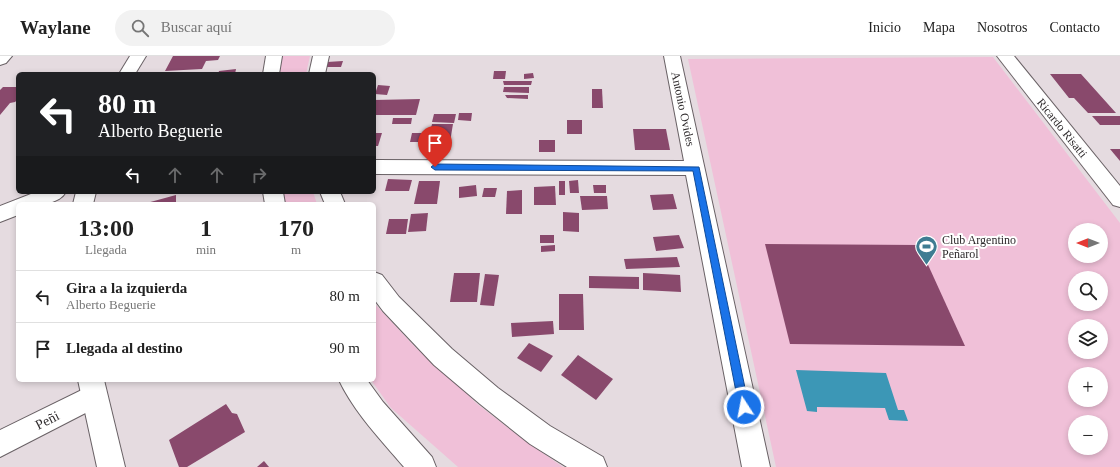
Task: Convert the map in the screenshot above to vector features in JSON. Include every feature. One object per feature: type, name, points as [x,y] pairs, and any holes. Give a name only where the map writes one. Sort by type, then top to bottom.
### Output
[{"type":"street","points":[[0,60],[4,56]]},
{"type":"street","points":[[128,72],[138,56]]},
{"type":"street","points":[[270,72],[274,56]]},
{"type":"street","points":[[317,72],[321,56]]},
{"type":"street","name":"Antonio Ovides","points":[[672,56],[756,467]]},
{"type":"street","name":"Ricardo Risatti","points":[[1005,56],[1120,200]]},
{"type":"street","points":[[376,167],[696,168]]},
{"type":"street","points":[[30,202],[51,194]]},
{"type":"street","points":[[0,214],[16,208]]},
{"type":"street","points":[[376,284],[390,304],[443,357],[489,396],[540,435],[593,467]]},
{"type":"street","points":[[353,382],[374,411],[422,467]]},
{"type":"street","points":[[93,388],[111,467]]},
{"type":"street","name":"Peñi","points":[[0,444],[93,388]]},
{"type":"shaded area","points":[[279,56],[310,56],[306,72],[276,72]]},
{"type":"shaded area","name":"Club Argentino Peñarol","points":[[993,57],[1120,223],[1120,467],[776,467],[688,59]]},
{"type":"shaded area","points":[[282,194],[314,194],[316,202],[284,202]]},
{"type":"shaded area","points":[[376,305],[417,349],[443,369],[476,403],[524,440],[563,467],[458,467],[391,408],[372,382],[376,382]]},
{"type":"water","points":[[796,370],[886,373],[898,410],[904,410],[908,421],[889,420],[885,408],[817,407],[817,412],[807,411]]},
{"type":"building","points":[[173,56],[220,56],[218,60],[206,61],[202,69],[165,71]]},
{"type":"building","points":[[343,61],[341,67],[325,67],[327,62]]},
{"type":"building","points":[[236,69],[235,72],[219,71]]},
{"type":"building","points":[[494,71],[506,71],[505,79],[493,79]]},
{"type":"building","points":[[533,73],[534,78],[524,79],[524,74]]},
{"type":"building","points":[[1050,74],[1081,74],[1116,113],[1088,113],[1074,98],[1069,98]]},
{"type":"building","points":[[503,81],[532,81],[531,85],[504,85]]},
{"type":"building","points":[[378,85],[390,86],[387,95],[376,94]]},
{"type":"building","points":[[3,87],[16,87],[16,101],[10,103],[0,115],[0,90]]},
{"type":"building","points":[[504,87],[529,87],[529,93],[503,92]]},
{"type":"building","points":[[592,89],[602,89],[603,108],[592,108]]},
{"type":"building","points":[[505,95],[528,95],[528,99],[507,98]]},
{"type":"building","points":[[420,99],[416,115],[376,115],[376,100]]},
{"type":"building","points":[[459,113],[472,113],[471,121],[458,120]]},
{"type":"building","points":[[434,114],[456,114],[454,123],[432,122]]},
{"type":"building","points":[[1092,116],[1120,116],[1120,125],[1100,125]]},
{"type":"building","points":[[393,118],[412,118],[411,124],[392,124]]},
{"type":"building","points":[[567,120],[582,120],[582,134],[567,134]]},
{"type":"building","points":[[432,124],[453,124],[450,142],[410,142],[412,133],[430,133]]},
{"type":"building","points":[[633,129],[666,129],[670,150],[635,150]]},
{"type":"building","points":[[376,133],[382,133],[378,146],[376,146]]},
{"type":"building","points":[[539,140],[555,140],[555,152],[539,152]]},
{"type":"building","points":[[1110,149],[1120,149],[1120,161]]},
{"type":"building","points":[[388,179],[412,180],[409,191],[385,191]]},
{"type":"building","points":[[578,180],[579,193],[570,193],[569,181]]},
{"type":"building","points":[[419,181],[440,181],[437,204],[414,204]]},
{"type":"building","points":[[559,181],[565,181],[565,195],[559,195]]},
{"type":"building","points":[[476,185],[477,196],[459,198],[459,187]]},
{"type":"building","points":[[593,185],[606,185],[606,193],[594,193]]},
{"type":"building","points":[[555,186],[556,205],[534,205],[534,187]]},
{"type":"building","points":[[484,188],[497,188],[495,197],[482,197]]},
{"type":"building","points":[[522,190],[522,214],[506,214],[507,191]]},
{"type":"building","points":[[673,194],[677,209],[653,210],[650,195]]},
{"type":"building","points":[[176,195],[176,202],[150,202]]},
{"type":"building","points":[[580,196],[607,196],[608,209],[582,210]]},
{"type":"building","points":[[563,212],[579,213],[579,232],[563,231]]},
{"type":"building","points":[[428,213],[426,231],[408,232],[411,214]]},
{"type":"building","points":[[389,219],[408,219],[406,234],[386,234]]},
{"type":"building","points":[[540,235],[554,235],[554,243],[540,243]]},
{"type":"building","points":[[679,235],[684,248],[656,251],[653,237]]},
{"type":"building","points":[[765,244],[919,245],[965,346],[790,344]]},
{"type":"building","points":[[555,245],[555,251],[541,252],[541,246]]},
{"type":"building","points":[[677,257],[680,267],[626,269],[624,259]]},
{"type":"building","points":[[454,273],[480,273],[477,302],[450,302]]},
{"type":"building","points":[[643,273],[680,275],[681,292],[643,290]]},
{"type":"building","points":[[485,274],[499,275],[494,306],[480,305]]},
{"type":"building","points":[[589,276],[639,277],[639,289],[589,288]]},
{"type":"building","points":[[559,294],[583,294],[584,330],[559,330]]},
{"type":"building","points":[[553,321],[554,334],[512,337],[511,323]]},
{"type":"building","points":[[529,343],[553,356],[541,372],[517,358]]},
{"type":"building","points":[[578,355],[613,379],[596,400],[561,375]]},
{"type":"building","points":[[226,404],[232,413],[237,414],[245,432],[187,467],[179,467],[169,440]]},
{"type":"building","points":[[264,461],[269,467],[257,467]]},
{"type":"place","name":"Club Argentino Peñarol","points":[[926,266]]},
{"type":"route","points":[[435,167],[696,168],[744,407]]}]
